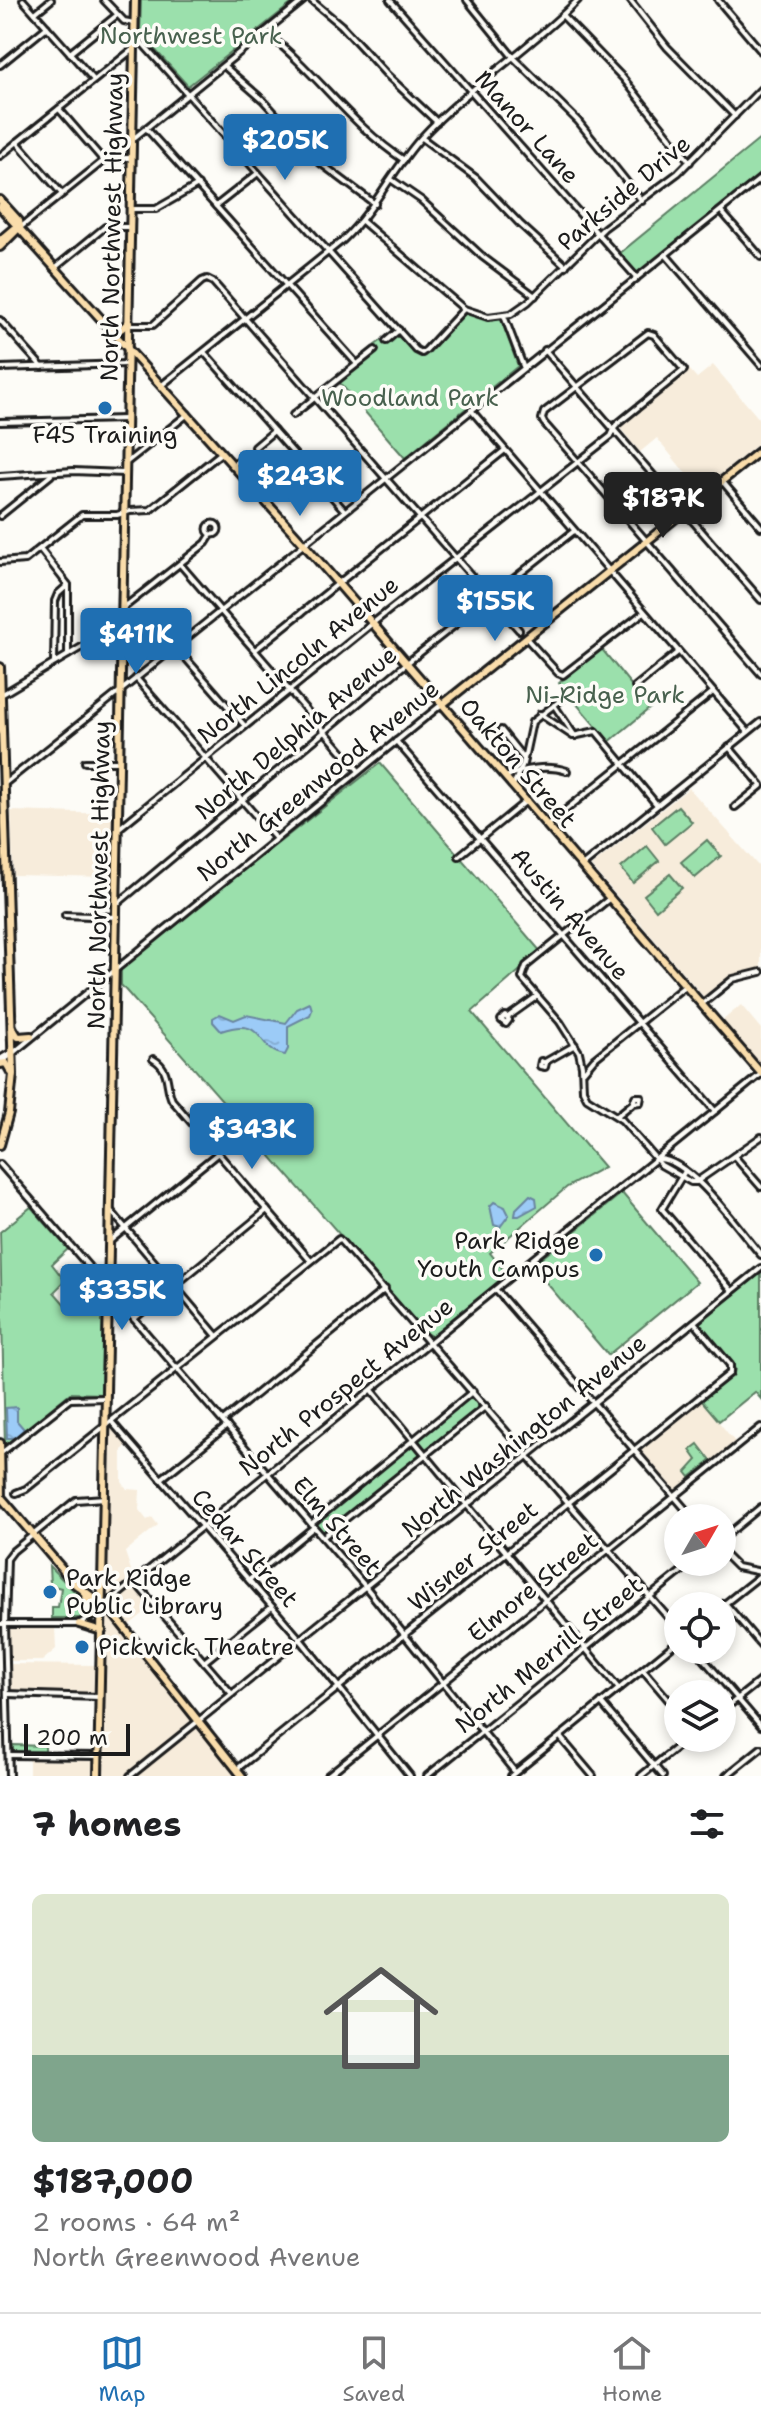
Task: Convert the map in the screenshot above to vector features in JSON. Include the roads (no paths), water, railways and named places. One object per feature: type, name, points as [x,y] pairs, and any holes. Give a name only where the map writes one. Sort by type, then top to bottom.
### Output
[{"type":"main road","name":"North Northwest Highway","points":[[98,1776],[108,1424],[106,1398],[135,0]]},
{"type":"main road","name":"Oakton Street","points":[[0,200],[19,221],[20,227]]},
{"type":"main road","name":"Oakton Street","points":[[0,207],[303,543],[761,1073]]},
{"type":"main road","points":[[0,240],[20,227]]},
{"type":"main road","points":[[0,247],[20,227]]},
{"type":"main road","name":"Oakton Street","points":[[105,321],[150,372]]},
{"type":"main road","points":[[115,329],[129,324]]},
{"type":"main road","points":[[127,367],[140,363]]},
{"type":"main road","name":"North Greenwood Avenue","points":[[443,704],[760,452]]},
{"type":"main road","points":[[0,667],[13,1074],[11,1103],[0,1145]]},
{"type":"main road","points":[[11,1026],[18,1037],[31,1036]]},
{"type":"main road","points":[[0,1062],[6,1063],[13,1074]]},
{"type":"main road","points":[[0,1443],[1,1497],[82,1590],[120,1622],[240,1773]]},
{"type":"main road","points":[[82,1590],[93,1611],[92,1616]]},
{"type":"main road","points":[[79,1624],[102,1631]]},
{"type":"street","points":[[23,0],[94,80]]},
{"type":"street","points":[[35,13],[51,0]]},
{"type":"street","points":[[104,0],[117,15],[134,23]]},
{"type":"street","points":[[132,139],[304,0]]},
{"type":"street","points":[[311,0],[341,25],[387,75],[437,122]]},
{"type":"street","name":"Manor Lane","points":[[390,0],[638,277]]},
{"type":"street","points":[[467,0],[513,57],[578,121],[642,201]]},
{"type":"street","points":[[162,385],[329,252],[362,221],[404,160],[437,122],[578,0]]},
{"type":"street","points":[[630,0],[667,47],[735,116]]},
{"type":"street","points":[[718,0],[761,51]]},
{"type":"street","points":[[70,53],[117,15]]},
{"type":"street","points":[[562,16],[623,78],[690,162]]},
{"type":"street","points":[[0,65],[47,27]]},
{"type":"street","points":[[265,32],[307,67],[365,131],[404,160]]},
{"type":"street","points":[[134,34],[422,353],[437,342],[464,309]]},
{"type":"street","points":[[0,156],[134,48]]},
{"type":"street","points":[[223,65],[263,100],[319,162],[375,204]]},
{"type":"street","name":"Parkside Drive","points":[[504,316],[520,309],[598,233],[690,162],[761,89]]},
{"type":"street","points":[[59,109],[104,161]]},
{"type":"street","points":[[146,128],[357,364]]},
{"type":"street","points":[[422,138],[476,178],[566,266]]},
{"type":"street","points":[[17,142],[62,194]]},
{"type":"street","points":[[20,227],[104,161],[131,158]]},
{"type":"street","points":[[216,206],[258,173]]},
{"type":"street","points":[[4,784],[761,178]]},
{"type":"street","points":[[392,180],[421,200],[483,257],[535,296]]},
{"type":"street","points":[[131,209],[156,209],[198,185]]},
{"type":"street","points":[[721,211],[761,257]]},
{"type":"street","points":[[362,221],[464,309],[482,316],[504,316],[523,367]]},
{"type":"street","points":[[56,267],[105,227],[130,227]]},
{"type":"street","points":[[666,255],[761,365]]},
{"type":"street","points":[[129,324],[153,325],[202,281],[207,279],[213,282],[519,630]]},
{"type":"street","points":[[0,320],[42,367]]},
{"type":"street","points":[[386,341],[399,330]]},
{"type":"street","name":"North Lincoln Avenue","points":[[118,829],[455,557],[611,436],[616,425],[684,370],[650,333],[577,387]]},
{"type":"street","points":[[293,415],[375,350]]},
{"type":"street","points":[[545,350],[761,600]]},
{"type":"street","points":[[204,352],[344,510]]},
{"type":"street","points":[[0,368],[127,367]]},
{"type":"street","points":[[577,387],[541,416],[544,423],[761,674]]},
{"type":"street","points":[[470,409],[748,732]]},
{"type":"street","points":[[125,464],[188,414]]},
{"type":"street","points":[[0,422],[126,419]]},
{"type":"street","points":[[255,447],[274,431]]},
{"type":"street","points":[[255,650],[505,450]]},
{"type":"street","points":[[0,562],[25,560],[82,515],[150,510],[222,452]]},
{"type":"street","points":[[233,465],[246,454]]},
{"type":"street","points":[[0,476],[73,471],[124,473]]},
{"type":"street","points":[[0,516],[53,474]]},
{"type":"street","points":[[722,481],[761,527]]},
{"type":"street","name":"North Delphia Avenue","points":[[117,904],[407,663],[574,531]]},
{"type":"street","points":[[122,609],[206,543],[211,535]]},
{"type":"street","points":[[40,549],[68,585],[68,655]]},
{"type":"street","points":[[180,564],[359,771]]},
{"type":"street","points":[[54,663],[55,601],[68,585]]},
{"type":"street","points":[[526,638],[561,675],[644,612]]},
{"type":"street","points":[[1,695],[122,623]]},
{"type":"street","points":[[175,646],[245,726]]},
{"type":"street","points":[[635,687],[678,652]]},
{"type":"street","points":[[136,678],[276,839]]},
{"type":"street","points":[[547,825],[713,692]]},
{"type":"street","points":[[513,785],[524,760],[530,727],[540,714],[565,697]]},
{"type":"street","name":"North Greenwood Avenue","points":[[0,1062],[443,704]]},
{"type":"street","points":[[554,705],[575,736]]},
{"type":"street","points":[[540,714],[575,736],[596,731],[657,805]]},
{"type":"street","points":[[582,866],[761,722]]},
{"type":"street","points":[[501,730],[524,760]]},
{"type":"street","name":"Austin Avenue","points":[[396,741],[715,1111]]},
{"type":"street","points":[[729,747],[761,785],[735,807]]},
{"type":"street","points":[[85,762],[119,762]]},
{"type":"street","points":[[506,777],[520,771],[553,767],[567,771]]},
{"type":"street","points":[[459,856],[527,801]]},
{"type":"street","points":[[610,898],[526,966],[521,975],[575,1045],[581,1057],[583,1090],[587,1098],[617,1116],[657,1159],[691,1182],[696,1182],[761,1137]]},
{"type":"street","points":[[65,915],[117,917]]},
{"type":"street","points":[[702,1004],[737,977],[761,972]]},
{"type":"street","points":[[583,1074],[594,1059],[686,985]]},
{"type":"street","points":[[508,1017],[536,997]]},
{"type":"street","points":[[545,1062],[575,1045]]},
{"type":"street","points":[[581,1057],[594,1059]]},
{"type":"street","points":[[153,1059],[167,1074],[170,1097],[310,1260]]},
{"type":"street","name":"North Prospect Avenue","points":[[79,1624],[135,1582],[761,1073]]},
{"type":"street","points":[[617,1116],[633,1103]]},
{"type":"street","points":[[110,1241],[218,1153]]},
{"type":"street","points":[[734,1155],[761,1187]]},
{"type":"street","points":[[657,1159],[666,1160],[693,1176],[761,1255]]},
{"type":"street","name":"Elm Street","points":[[0,1164],[365,1586],[513,1774]]},
{"type":"street","points":[[685,1171],[662,1209],[732,1291]]},
{"type":"street","points":[[134,1319],[267,1210]]},
{"type":"street","points":[[111,1211],[217,1336]]},
{"type":"street","points":[[16,1493],[26,1489],[339,1239],[664,1612]]},
{"type":"street","name":"North Washington Avenue","points":[[130,1776],[761,1268]]},
{"type":"street","points":[[223,1421],[385,1289]]},
{"type":"street","points":[[495,1289],[680,1504]]},
{"type":"street","name":"Wisner Street","points":[[240,1773],[339,1688],[732,1370],[694,1322]]},
{"type":"street","points":[[372,1390],[619,1689]]},
{"type":"street","points":[[249,1580],[473,1391]]},
{"type":"street","points":[[0,1454],[70,1399],[106,1398]]},
{"type":"street","points":[[323,1537],[486,1406]]},
{"type":"street","name":"Cedar Street","points":[[108,1424],[161,1479],[300,1639],[410,1776]]},
{"type":"street","points":[[161,1479],[227,1426]]},
{"type":"street","name":"Elmore Street","points":[[327,1776],[761,1427]]},
{"type":"street","points":[[9,1776],[2,1624],[5,1563],[12,1552],[76,1500],[105,1498]]},
{"type":"street","points":[[736,1528],[761,1507]]},
{"type":"street","points":[[736,1566],[761,1574]]},
{"type":"street","points":[[736,1595],[761,1574]]},
{"type":"street","name":"North Merrill Street","points":[[427,1776],[675,1576]]},
{"type":"street","points":[[135,1582],[232,1694]]},
{"type":"street","points":[[204,1662],[272,1607]]},
{"type":"street","points":[[736,1618],[761,1645]]},
{"type":"street","points":[[2,1624],[79,1624]]},
{"type":"street","points":[[513,1774],[664,1653]]},
{"type":"street","points":[[708,1664],[761,1726]]},
{"type":"street","points":[[643,1670],[664,1695]]},
{"type":"street","points":[[737,1699],[761,1680]]},
{"type":"street","points":[[7,1694],[99,1697]]},
{"type":"street","points":[[601,1703],[663,1776]]},
{"type":"street","points":[[560,1737],[593,1776]]},
{"type":"street","points":[[726,1776],[761,1748]]},
{"type":"street","points":[[641,1776],[670,1752]]},
{"type":"street","points":[[9,1755],[98,1756]]},
{"type":"water","points":[[310,1003],[310,1015],[288,1026],[285,1055],[268,1047],[253,1030],[236,1027],[221,1031],[213,1022],[213,1018],[220,1014],[234,1020],[246,1015],[286,1023],[297,1009]]},
{"type":"water","points":[[530,1195],[536,1198],[537,1206],[515,1216],[516,1209]]},
{"type":"water","points":[[494,1202],[505,1207],[509,1215],[500,1227],[494,1225],[490,1206]]},
{"type":"water","points":[[17,1407],[17,1421],[24,1429],[15,1438],[7,1438],[6,1408]]},
{"type":"place","name":"F45 Training","points":[[105,408]]},
{"type":"place","name":"Park Ridge Youth Campus","points":[[596,1255]]},
{"type":"place","name":"Park Ridge Public Library","points":[[50,1592]]},
{"type":"place","name":"Pickwick Theatre","points":[[82,1647]]},
{"type":"park label","name":"Northwest Park","points":[[191,36]]},
{"type":"park label","name":"Woodland Park","points":[[410,398]]},
{"type":"park label","name":"Ni-Ridge Park","points":[[605,695]]}]
